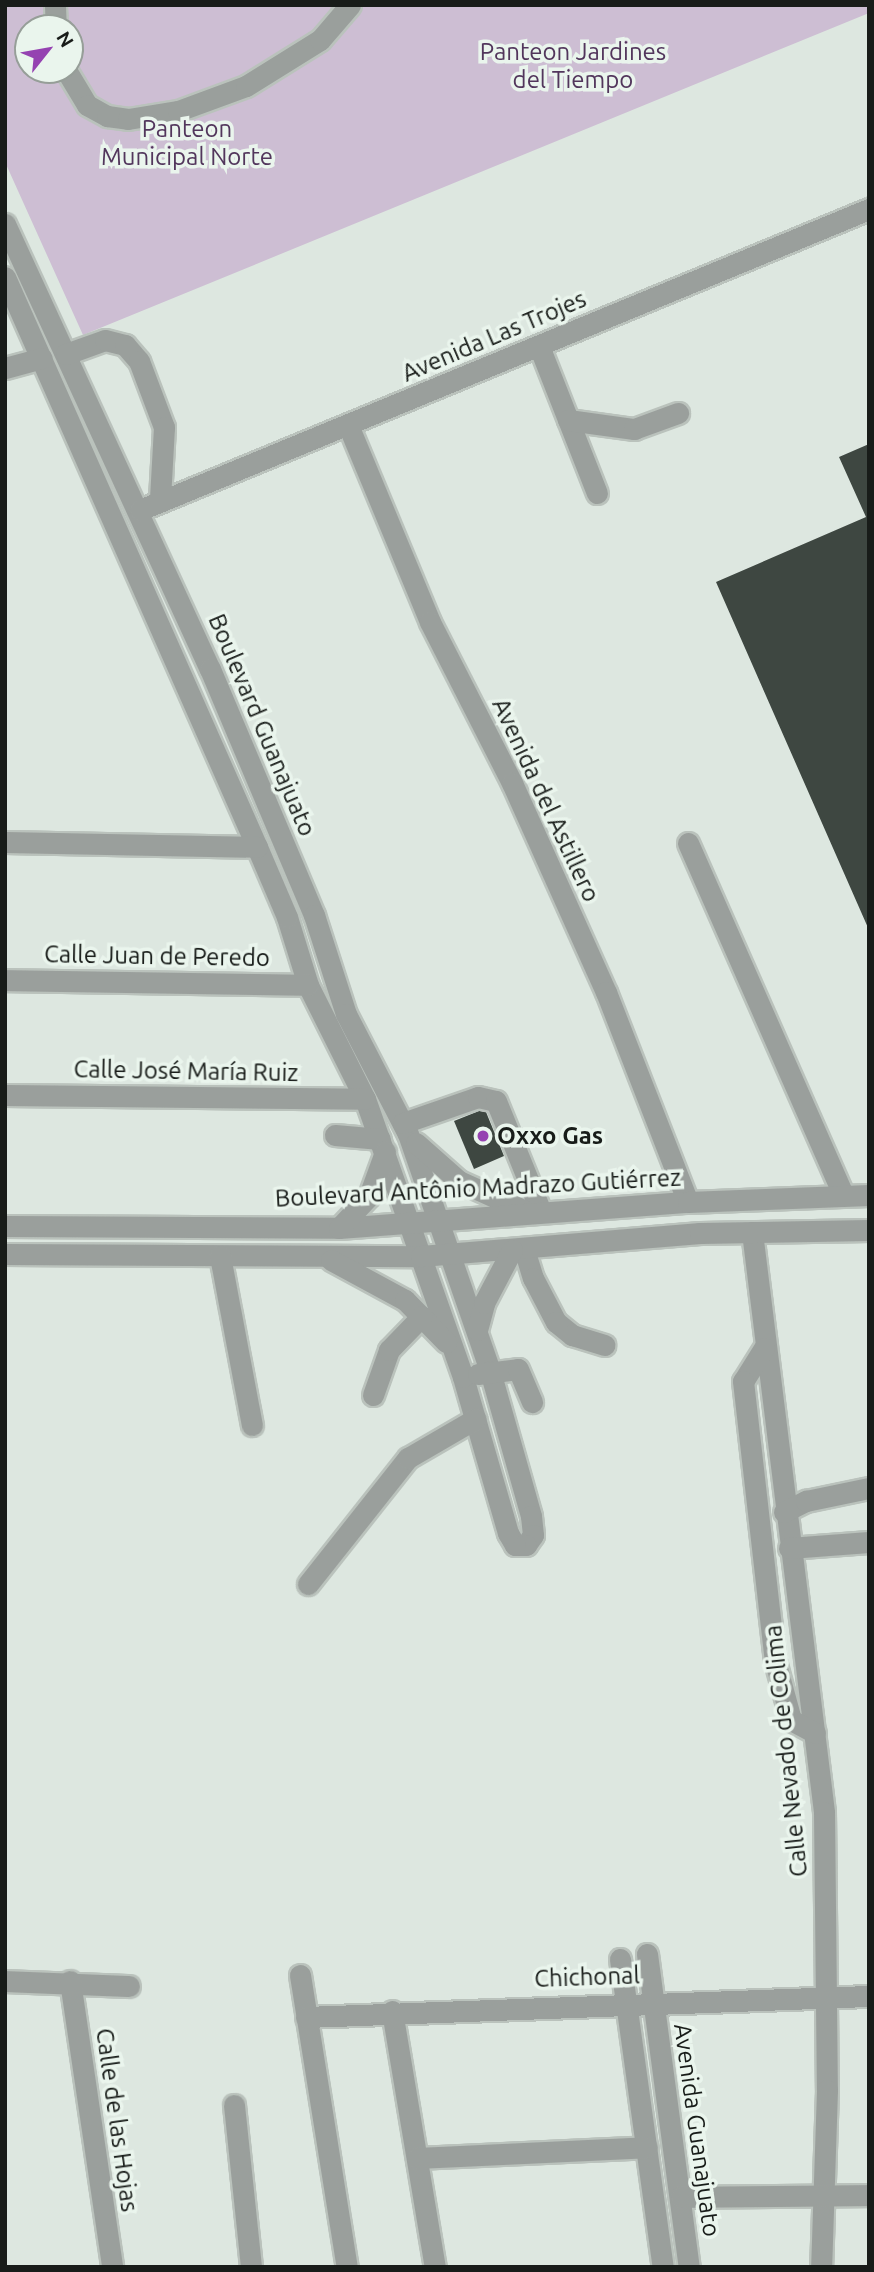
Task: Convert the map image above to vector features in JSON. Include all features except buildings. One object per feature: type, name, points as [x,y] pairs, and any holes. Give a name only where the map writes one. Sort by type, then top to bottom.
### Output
[{"type":"street","points":[[74,84],[87,105],[107,116],[128,120],[178,111],[255,80],[320,40],[350,5]]},
{"type":"street","name":"Avenida Las Trojes","points":[[140,510],[160,498],[348,425],[869,209]]},
{"type":"street","name":"Boulevard Guanajuato","points":[[5,224],[66,354],[94,423],[140,510],[314,915],[346,1014],[405,1129],[441,1221],[490,1371],[531,1516],[533,1535],[526,1545],[515,1545],[508,1533],[475,1419]]},
{"type":"street","points":[[5,277],[287,917],[308,985],[365,1098],[412,1223],[475,1419],[408,1458],[308,1584]]},
{"type":"street","points":[[66,354],[105,341],[125,345],[139,361],[164,427],[160,498]]},
{"type":"street","points":[[539,346],[597,493]]},
{"type":"street","points":[[5,368],[42,358]]},
{"type":"street","points":[[568,420],[634,429],[678,413]]},
{"type":"street","name":"Avenida del Astillero","points":[[348,425],[430,622],[512,783],[606,992],[688,1202]]},
{"type":"street","points":[[5,842],[257,847]]},
{"type":"street","points":[[688,844],[844,1195]]},
{"type":"street","name":"Calle Juan de Peredo","points":[[5,980],[308,985]]},
{"type":"street","name":"Calle José María Ruiz","points":[[5,1095],[365,1098]]},
{"type":"street","points":[[478,1097],[496,1101],[535,1212],[459,1181],[405,1129],[478,1097]]},
{"type":"street","points":[[335,1135],[383,1146]]},
{"type":"street","points":[[339,1228],[369,1196],[383,1146]]},
{"type":"street","name":"Boulevard Antônio Madrazo Gutiérrez","points":[[5,1226],[339,1228],[688,1202],[869,1195]]},
{"type":"street","points":[[5,1254],[326,1258],[421,1256],[752,1232],[869,1230]]},
{"type":"street","name":"Calle Nevado de Colima","points":[[752,1232],[784,1512],[824,1812],[827,1995],[821,2267]]},
{"type":"street","points":[[477,1330],[484,1303],[518,1249]]},
{"type":"street","points":[[518,1249],[556,1322],[572,1335],[606,1345]]},
{"type":"street","points":[[220,1256],[252,1425]]},
{"type":"street","points":[[326,1258],[391,1291],[422,1316],[453,1351]]},
{"type":"street","points":[[373,1395],[390,1350],[404,1330],[422,1316]]},
{"type":"street","points":[[764,1348],[743,1381],[775,1661],[791,1720],[815,1733]]},
{"type":"street","points":[[463,1377],[518,1369],[532,1402]]},
{"type":"street","points":[[784,1512],[806,1501],[869,1488]]},
{"type":"street","points":[[789,1548],[869,1542]]},
{"type":"street","name":"Avenida Guanajuato","points":[[647,1954],[689,2267]]},
{"type":"street","points":[[620,1959],[663,2267]]},
{"type":"street","points":[[300,1975],[347,2267]]},
{"type":"street","points":[[5,1981],[70,1981],[130,1986]]},
{"type":"street","name":"Calle de las Hojas","points":[[70,1981],[112,2267]]},
{"type":"street","name":"Chichonal","points":[[306,2017],[625,2002],[869,1996]]},
{"type":"street","points":[[393,2011],[435,2267]]},
{"type":"street","points":[[234,2105],[251,2267]]},
{"type":"street","points":[[416,2158],[647,2147]]},
{"type":"street","points":[[681,2197],[869,2195]]},
{"type":"green space","name":"Panteon Municipal Norte","points":[[5,5],[869,5],[869,13],[83,335],[5,162]]},
{"type":"place","name":"Oxxo Gas","points":[[483,1136]]},
{"type":"park label","name":"Panteon Jardines del Tiempo","points":[[573,66]]}]
